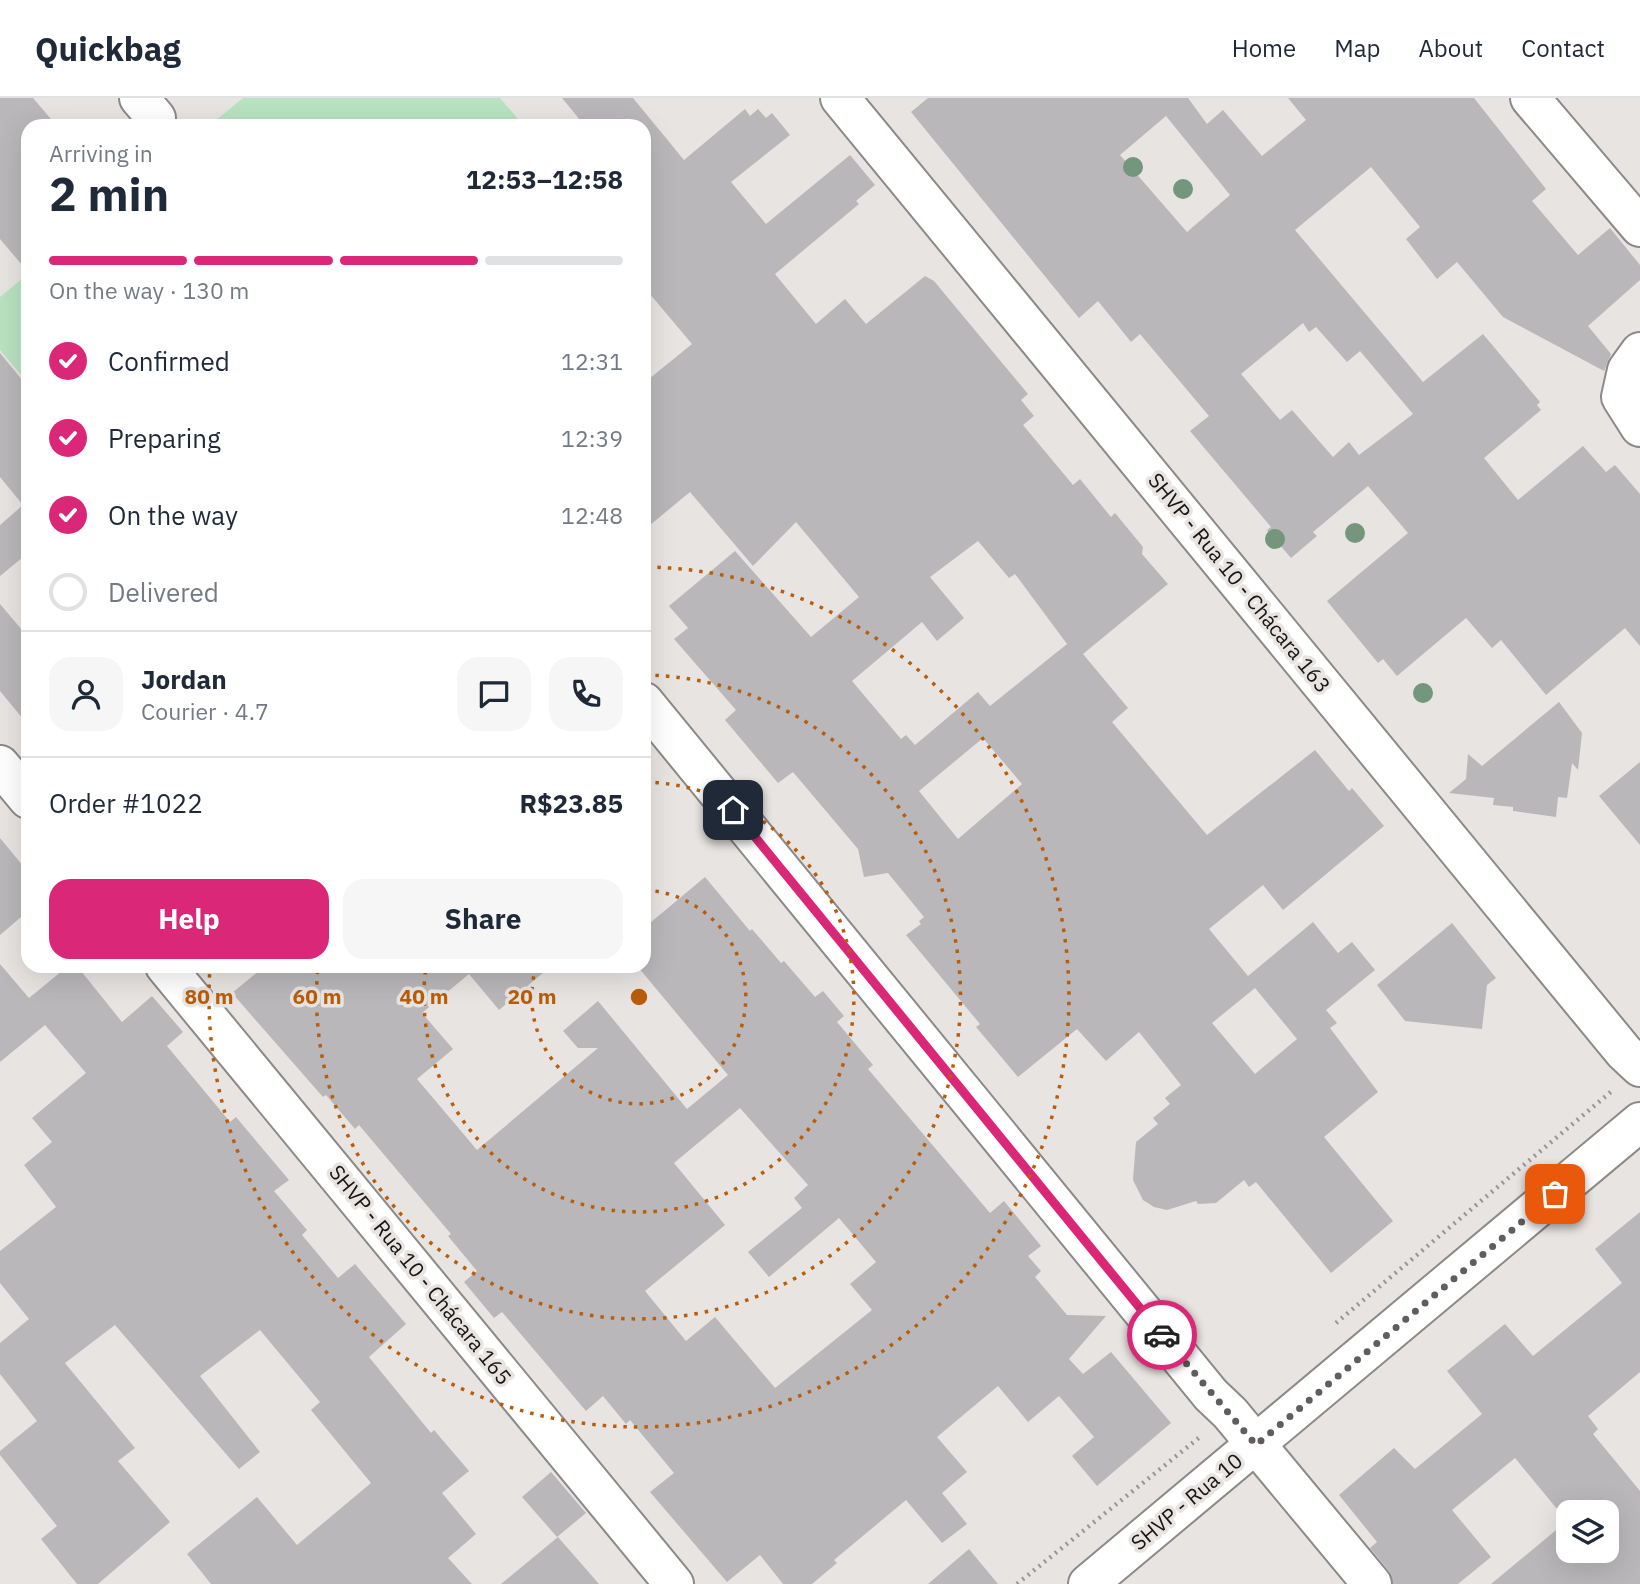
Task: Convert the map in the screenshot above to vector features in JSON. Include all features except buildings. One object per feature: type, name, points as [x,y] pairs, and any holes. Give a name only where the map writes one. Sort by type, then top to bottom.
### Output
[{"type":"street","name":"SHVP - Rua 10 - Chácara 163","points":[[840,98],[1640,1067]]},
{"type":"street","points":[[1530,98],[1640,227]]},
{"type":"street","points":[[1640,352],[1627,370],[1621,397],[1640,428]]},
{"type":"street","points":[[651,711],[1210,1395],[1230,1413],[1372,1584]]},
{"type":"street","points":[[0,765],[21,790]]},
{"type":"street","name":"SHVP - Rua 10 - Chácara 165","points":[[171,973],[674,1584]]},
{"type":"street","name":"SHVP - Rua 10","points":[[1088,1584],[1640,1122]]},
{"type":"path","points":[[1335,1324],[1640,1067]]},
{"type":"path","points":[[1017,1584],[1230,1413]]},
{"type":"green space","points":[[243,98],[500,98],[518,119],[218,119]]},
{"type":"green space","points":[[21,280],[21,375],[0,350],[0,297]]},
{"type":"way so far","points":[[1162,1335],[1210,1395],[1230,1413],[1256,1445],[1555,1194]]},
{"type":"route","points":[[733,810],[1162,1335]]}]
